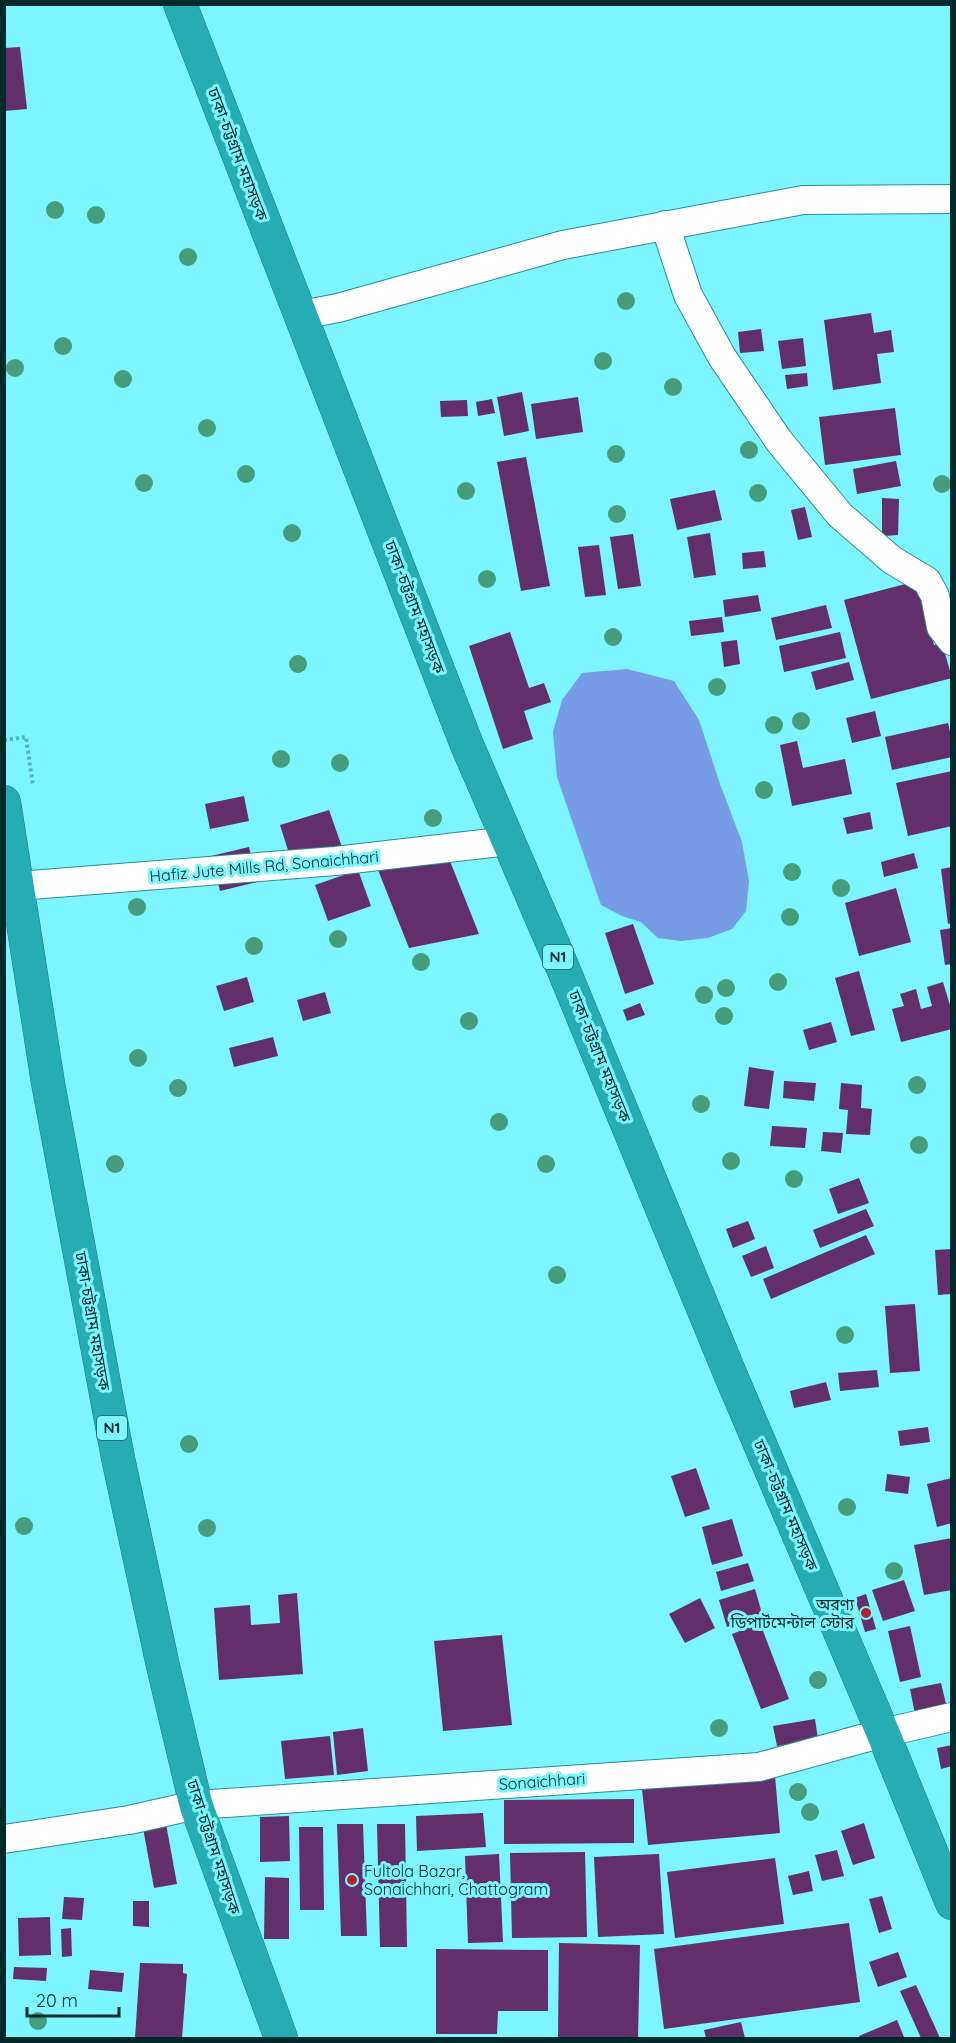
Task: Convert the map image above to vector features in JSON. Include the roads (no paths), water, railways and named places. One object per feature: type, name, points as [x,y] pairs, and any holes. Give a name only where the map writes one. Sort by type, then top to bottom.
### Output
[{"type":"highway","name":"ঢাকা-চট্টগ্রাম মহাসড়ক","points":[[180,4],[468,745],[731,1376],[883,1733],[951,1903]]},
{"type":"highway","name":"ঢাকা-চট্টগ্রাম মহাসড়ক","points":[[19,799],[18,886],[48,1083],[118,1458],[196,1805],[281,2038]]},
{"type":"street","points":[[301,315],[338,308],[563,245],[803,200],[951,199]]},
{"type":"street","points":[[665,225],[688,295],[722,357],[779,441],[840,515],[892,560],[927,581],[935,596],[940,627],[951,641]]},
{"type":"street","name":"Hafiz Jute Mills Rd, Sonaichhari","points":[[18,886],[335,861],[509,841]]},
{"type":"street","name":"Sonaichhari","points":[[4,1839],[129,1820],[196,1805],[759,1767],[951,1717]]},
{"type":"water","points":[[627,669],[674,681],[699,720],[742,842],[749,881],[746,911],[732,929],[708,938],[681,941],[658,938],[641,922],[622,916],[601,905],[557,777],[553,732],[562,700],[582,673]]},
{"type":"place","name":"অরণ্য ডিপার্টমেন্টাল স্টোর","points":[[866,1613]]},
{"type":"place","name":"Fultola Bazar, Sonaichhari, Chattogram","points":[[352,1880]]}]
